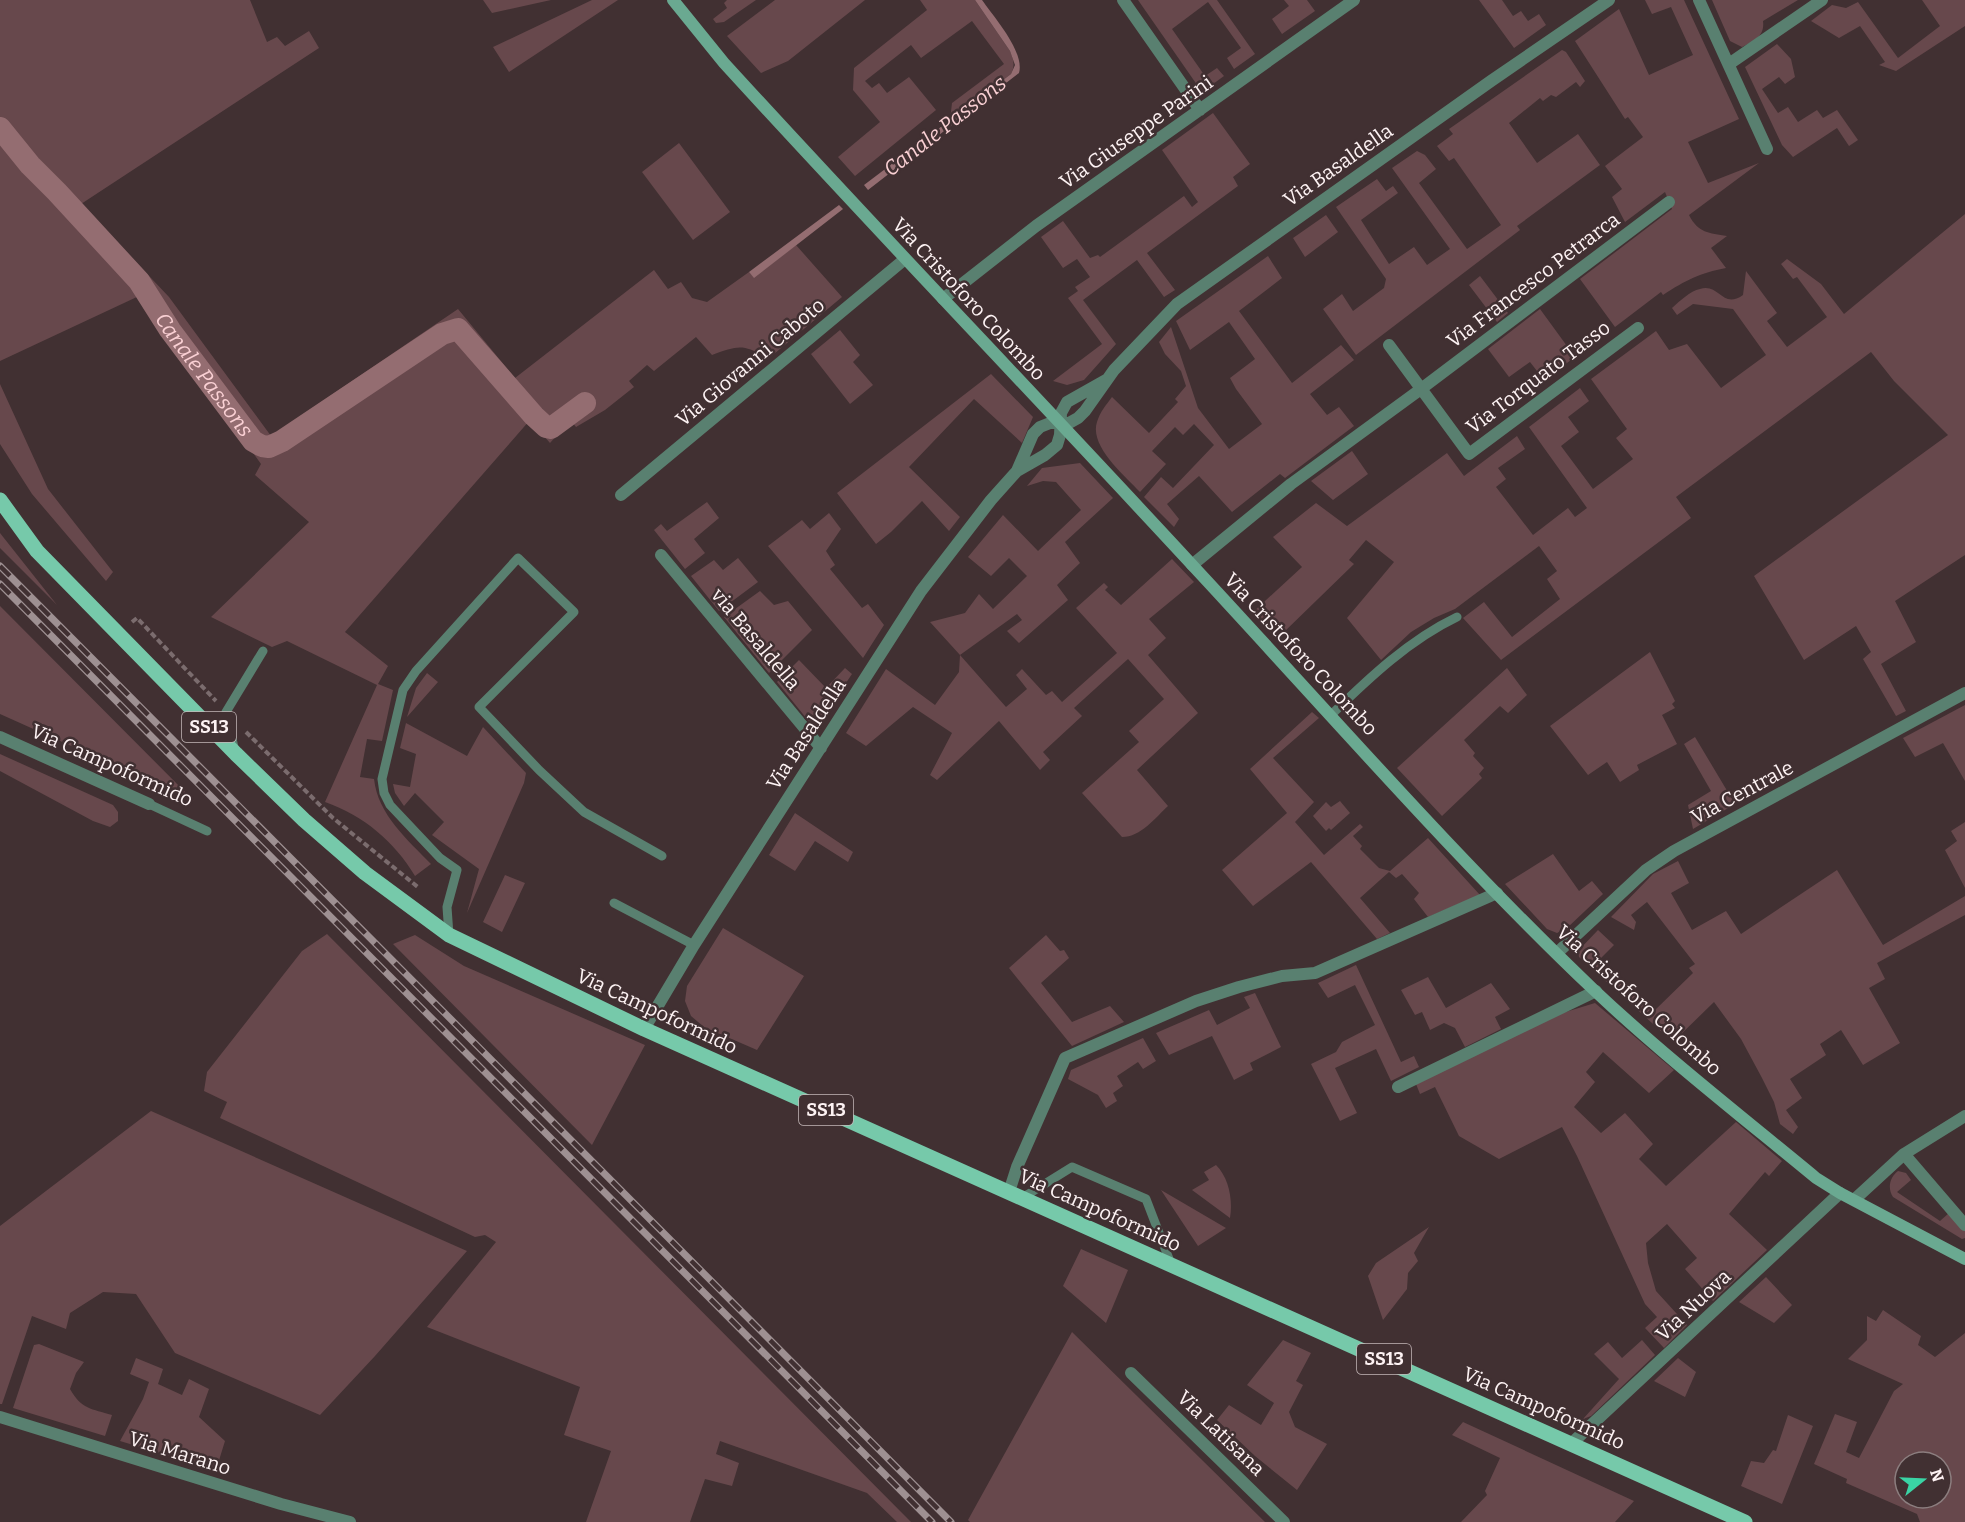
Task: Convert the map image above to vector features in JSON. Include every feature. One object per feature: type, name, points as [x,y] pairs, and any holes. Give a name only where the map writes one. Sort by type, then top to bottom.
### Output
[{"type":"main road","name":"Via Cristoforo Colombo","points":[[673,0],[724,63],[905,259],[1497,893],[1557,953],[1596,991],[1679,1064],[1816,1178],[1965,1259]]},
{"type":"main road","name":"SS13","points":[[0,500],[38,551],[236,754],[304,820],[365,873],[445,933]]},
{"type":"main road","name":"Via Campoformido","points":[[445,933],[644,1029],[1745,1522]]},
{"type":"street","points":[[1123,0],[1200,110]]},
{"type":"street","name":"Via Giuseppe Parini","points":[[943,299],[1036,226],[1354,0]]},
{"type":"street","name":"Via Basaldella","points":[[1017,471],[1033,434],[1050,423],[1069,423],[1085,411],[1106,380],[1177,304],[1609,0]]},
{"type":"street","points":[[1699,0],[1767,149]]},
{"type":"street","points":[[1729,64],[1822,0]]},
{"type":"street","name":"Via Francesco Petrarca","points":[[1192,565],[1291,484],[1669,202]]},
{"type":"street","name":"Via Giovanni Caboto","points":[[621,495],[905,259]]},
{"type":"street","name":"Via Torquato Tasso","points":[[1421,389],[1469,454],[1638,328]]},
{"type":"street","points":[[1389,345],[1421,389]]},
{"type":"street","name":"Via Basaldella","points":[[644,1029],[694,945],[921,591],[991,500],[1017,471],[1045,455],[1057,445],[1061,413],[1067,402],[1106,380]]},
{"type":"street","name":"via Basaldella","points":[[661,555],[821,748]]},
{"type":"street","name":"Via Centrale","points":[[1557,953],[1646,870],[1674,851],[1965,693]]},
{"type":"street","name":"Via Campoformido","points":[[0,737],[149,804]]},
{"type":"street","points":[[1016,1195],[1017,1167],[1065,1058],[1206,997],[1282,976],[1315,973],[1497,893]]},
{"type":"street","points":[[1398,1087],[1596,991]]},
{"type":"street","points":[[1855,1200],[1904,1154],[1965,1116]]},
{"type":"street","points":[[1904,1154],[1965,1225]]},
{"type":"street","name":"Via Nuova","points":[[1572,1443],[1840,1193]]},
{"type":"street","name":"Via Latisana","points":[[1131,1373],[1284,1522]]},
{"type":"street","name":"Via Marano","points":[[0,1417],[281,1504],[350,1522]]},
{"type":"lane","points":[[445,933],[447,907],[457,870],[440,858],[390,805],[384,793],[382,779],[403,690],[416,670],[518,558],[574,612],[479,707],[539,770],[584,812],[662,856]]},
{"type":"lane","points":[[1331,715],[1409,645],[1457,617]]},
{"type":"lane","points":[[236,754],[226,712],[263,651]]},
{"type":"lane","name":"Via Campoformido","points":[[149,804],[207,831]]},
{"type":"lane","points":[[614,903],[694,945]]},
{"type":"lane","points":[[1016,1195],[1072,1167],[1146,1199],[1171,1264]]},
{"type":"path","points":[[117,634],[137,618],[226,712],[333,818],[423,892]]},
{"type":"shaded area","points":[[0,0],[250,0],[267,42],[277,37],[285,46],[309,31],[319,48],[81,204],[169,297],[271,436],[458,309],[515,378],[654,270],[668,289],[681,282],[692,298],[707,302],[749,272],[754,277],[796,245],[842,297],[768,359],[746,348],[735,348],[712,355],[696,337],[654,371],[647,365],[629,381],[634,387],[605,410],[576,427],[572,422],[550,443],[530,420],[345,632],[388,666],[378,684],[393,690],[382,741],[367,739],[360,777],[374,779],[381,804],[395,826],[431,864],[415,876],[398,852],[377,831],[353,815],[325,802],[377,685],[287,641],[272,647],[211,617],[309,522],[255,475],[261,464],[139,296],[0,361]]},
{"type":"shaded area","points":[[483,0],[551,0],[492,13]]},
{"type":"shaded area","points":[[592,0],[618,0],[509,72],[493,47]]},
{"type":"shaded area","points":[[727,0],[756,0],[724,22],[716,23],[713,19],[727,8],[724,3]]},
{"type":"shaded area","points":[[775,0],[865,0],[788,61],[761,73],[727,36]]},
{"type":"shaded area","points":[[920,0],[975,0],[1010,51],[1014,63],[1011,74],[950,120],[952,103],[1004,64],[972,21],[921,58],[911,45],[865,81],[872,88],[879,83],[887,93],[909,77],[936,110],[855,176],[838,157],[880,122],[853,90],[854,68],[927,10]]},
{"type":"shaded area","points":[[1138,0],[1217,0],[1255,54],[1234,69],[1227,58],[1241,48],[1208,2],[1172,29],[1205,76],[1217,68],[1224,76],[1202,92]]},
{"type":"shaded area","points":[[1284,0],[1307,0],[1315,11],[1282,34],[1272,19],[1289,6]]},
{"type":"shaded area","points":[[1479,0],[1502,0],[1513,16],[1521,11],[1528,21],[1539,14],[1546,25],[1514,48]]},
{"type":"shaded area","points":[[1645,0],[1684,0],[1739,119],[1688,142],[1708,183],[1759,163],[1689,215],[1700,229],[1727,236],[1711,248],[1726,268],[1693,278],[1663,295],[1661,292],[1615,327],[1580,279],[1672,209],[1665,192],[1625,222],[1612,197],[1622,189],[1605,166],[1643,137],[1628,117],[1625,119],[1575,41],[1619,9],[1649,75],[1693,55],[1671,7],[1652,14]]},
{"type":"shaded area","points":[[1712,0],[1798,0],[1763,21],[1760,34],[1742,47],[1730,41]]},
{"type":"shaded area","points":[[1922,0],[1965,0],[1965,26],[1896,71],[1879,65],[1885,62],[1860,26],[1839,38],[1811,21],[1832,5],[1846,8],[1858,2],[1898,58],[1940,26]]},
{"type":"shaded area","points":[[1777,44],[1791,59],[1795,77],[1785,84],[1779,77],[1762,89],[1778,113],[1788,107],[1798,122],[1817,110],[1823,118],[1837,110],[1858,140],[1849,146],[1837,128],[1793,157],[1782,145],[1745,67]]},
{"type":"shaded area","points":[[1562,50],[1566,52],[1585,81],[1580,87],[1576,82],[1556,97],[1551,95],[1543,101],[1540,98],[1509,123],[1537,163],[1578,134],[1600,165],[1517,226],[1520,230],[1356,355],[1323,309],[1342,294],[1353,311],[1384,288],[1386,279],[1336,207],[1377,179],[1386,191],[1393,186],[1398,193],[1361,220],[1389,264],[1414,247],[1427,265],[1450,249],[1392,168],[1417,151],[1425,155],[1436,169],[1419,183],[1467,249],[1501,225],[1454,158],[1449,161],[1437,146],[1453,134],[1449,129]]},
{"type":"shaded area","points":[[1213,113],[1250,164],[1233,177],[1238,186],[1147,253],[1175,290],[1164,297],[1137,260],[1083,300],[1116,344],[1084,380],[1067,385],[1053,381],[1102,344],[1068,298],[1078,291],[1075,287],[1090,277],[1077,259],[1063,268],[1041,237],[1063,221],[1090,258],[1098,255],[1100,257],[1184,196],[1192,207],[1198,202],[1162,150]]},
{"type":"shaded area","points":[[679,143],[730,212],[693,240],[642,172]]},
{"type":"shaded area","points":[[1965,214],[1965,555],[1895,601],[1916,642],[1881,664],[1906,711],[1896,716],[1863,659],[1871,652],[1856,626],[1804,660],[1754,576],[1948,435],[1894,381],[1871,352],[1676,497],[1691,518],[1501,660],[1463,618],[1484,602],[1512,637],[1560,599],[1547,579],[1557,571],[1539,546],[1455,609],[1411,632],[1381,660],[1347,618],[1394,562],[1366,540],[1349,560],[1354,564],[1283,633],[1274,636],[1252,613],[1302,567],[1273,537],[1316,503],[1347,526],[1447,453],[1464,476],[1517,436],[1525,449],[1498,468],[1506,479],[1496,487],[1533,535],[1568,508],[1575,517],[1587,508],[1529,427],[1580,388],[1589,401],[1568,417],[1579,432],[1561,446],[1593,489],[1633,459],[1616,438],[1627,429],[1591,379],[1656,331],[1669,350],[1687,344],[1721,388],[1766,355],[1733,309],[1693,304],[1677,315],[1672,308],[1685,297],[1696,290],[1707,288],[1730,300],[1736,299],[1743,295],[1746,271],[1777,313],[1767,321],[1787,347],[1827,317],[1797,277],[1793,279],[1781,264],[1787,259],[1821,284],[1844,314]]},
{"type":"shaded area","points":[[1326,215],[1338,232],[1305,257],[1293,238]]},
{"type":"shaded area","points":[[1268,256],[1282,278],[1239,311],[1292,383],[1341,345],[1354,360],[1310,394],[1327,415],[1339,407],[1354,426],[1285,478],[1280,474],[1232,512],[1199,476],[1167,504],[1179,519],[1174,527],[1144,497],[1161,477],[1173,488],[1214,445],[1194,424],[1183,435],[1175,427],[1152,451],[1166,464],[1140,492],[1103,450],[1098,441],[1097,422],[1112,397],[1149,433],[1178,402],[1175,399],[1186,386],[1181,371],[1165,354],[1159,342],[1171,327],[1198,408],[1229,449],[1262,424],[1230,378],[1255,359],[1229,322],[1190,350],[1176,321]]},
{"type":"shaded area","points":[[1480,276],[1508,313],[1497,322],[1469,285]]},
{"type":"shaded area","points":[[1540,309],[1575,357],[1544,380],[1530,362],[1509,377],[1488,349]]},
{"type":"shaded area","points":[[840,330],[860,355],[853,362],[873,385],[850,404],[811,354]]},
{"type":"shaded area","points":[[991,374],[1033,417],[1022,443],[974,399],[909,467],[960,517],[949,531],[922,501],[876,544],[837,493]]},
{"type":"shaded area","points":[[0,384],[48,489],[113,572],[106,581],[32,494],[0,444]]},
{"type":"shaded area","points":[[1352,451],[1368,474],[1333,500],[1311,481]]},
{"type":"shaded area","points":[[1080,463],[1113,498],[1065,542],[1080,563],[1057,585],[1068,600],[1019,643],[1007,631],[1022,620],[1017,614],[960,655],[930,622],[965,613],[979,594],[993,609],[1027,576],[1009,558],[991,576],[968,557],[1003,515],[1038,551],[1081,510],[1056,482],[1043,481],[1027,486],[1042,468]]},
{"type":"shaded area","points":[[707,502],[719,518],[694,539],[705,553],[685,569],[654,530],[661,524],[667,531]]},
{"type":"shaded area","points":[[829,513],[841,529],[826,551],[835,565],[830,569],[862,608],[868,604],[884,625],[863,658],[768,546],[802,520],[810,529]]},
{"type":"shaded area","points":[[0,533],[57,605],[0,548]]},
{"type":"shaded area","points":[[738,558],[758,582],[719,611],[691,576],[714,560],[723,570]]},
{"type":"shaded area","points":[[1172,559],[1194,582],[1149,619],[1166,638],[1148,655],[1198,713],[1137,770],[1168,806],[1141,830],[1122,837],[1082,793],[1139,742],[1129,731],[1164,699],[1128,659],[1074,708],[1082,716],[1043,752],[1050,760],[1040,770],[999,721],[937,780],[930,775],[952,733],[913,707],[866,746],[846,733],[886,669],[935,705],[959,672],[960,655],[1006,707],[1027,689],[1016,675],[1022,669],[1046,695],[1052,691],[1062,702],[1117,653],[1076,608],[1104,583],[1108,587],[1105,590],[1121,605]]},
{"type":"shaded area","points":[[760,591],[774,605],[788,601],[812,630],[769,673],[724,617]]},
{"type":"shaded area","points":[[0,606],[194,801],[0,714]]},
{"type":"shaded area","points":[[1650,652],[1675,701],[1672,704],[1675,708],[1662,715],[1677,744],[1637,765],[1639,770],[1620,782],[1607,762],[1588,775],[1550,726]]},
{"type":"shaded area","points":[[799,660],[826,688],[845,668],[852,674],[815,729],[777,682]]},
{"type":"shaded area","points":[[1507,668],[1527,695],[1508,713],[1500,706],[1464,740],[1475,753],[1473,756],[1484,768],[1479,774],[1482,778],[1442,816],[1397,768]]},
{"type":"shaded area","points":[[427,673],[438,682],[407,717],[416,688]]},
{"type":"shaded area","points":[[1965,705],[1965,781],[1943,743],[1915,757],[1903,738]]},
{"type":"shaded area","points":[[1312,712],[1319,718],[1273,758],[1314,802],[1295,822],[1324,855],[1360,824],[1363,827],[1353,836],[1362,846],[1360,849],[1379,868],[1390,871],[1428,838],[1480,895],[1428,917],[1414,899],[1419,893],[1402,874],[1396,878],[1389,872],[1360,898],[1390,933],[1377,939],[1311,862],[1253,906],[1222,870],[1287,813],[1250,769]]},
{"type":"shaded area","points":[[406,723],[467,756],[483,727],[526,773],[524,783],[467,913],[479,869],[432,835],[444,822],[415,793],[404,806],[395,793],[393,784],[410,787],[416,754],[400,748]]},
{"type":"shaded area","points":[[1695,737],[1735,804],[1693,829],[1688,805],[1711,791],[1684,744]]},
{"type":"shaded area","points":[[0,754],[113,805],[118,812],[118,821],[110,827],[93,821],[0,771]]},
{"type":"shaded area","points":[[1340,801],[1350,813],[1331,830],[1329,828],[1326,831],[1313,816],[1326,802],[1331,807]]},
{"type":"shaded area","points":[[795,813],[853,852],[848,862],[815,841],[795,871],[769,855]]},
{"type":"shaded area","points":[[1965,822],[1965,888],[1945,850],[1957,841],[1951,831]]},
{"type":"shaded area","points":[[1553,854],[1579,891],[1592,881],[1603,894],[1567,928],[1557,933],[1547,929],[1505,884]]},
{"type":"shaded area","points":[[1678,861],[1689,883],[1671,893],[1692,930],[1726,911],[1741,934],[1837,870],[1883,945],[1965,896],[1965,915],[1877,963],[1885,979],[1869,988],[1900,1043],[1863,1065],[1841,1030],[1820,1044],[1826,1055],[1790,1079],[1802,1098],[1786,1110],[1798,1127],[1793,1134],[1780,1124],[1774,1102],[1741,1039],[1714,1002],[1673,1042],[1579,957],[1578,951],[1598,930],[1614,945],[1600,959],[1653,1012],[1693,973],[1689,968],[1695,964],[1647,902],[1631,915],[1636,922],[1634,930],[1611,917],[1653,874]]},
{"type":"shaded area","points":[[505,875],[525,883],[502,932],[483,922]]},
{"type":"shaded area","points":[[723,928],[804,976],[757,1050],[704,1027],[691,1016],[685,1001],[687,986]]},
{"type":"shaded area","points":[[327,934],[911,1522],[897,1522],[867,1493],[720,1441],[716,1454],[739,1463],[732,1486],[705,1479],[690,1522],[586,1522],[611,1451],[564,1435],[580,1387],[427,1327],[496,1242],[485,1235],[475,1237],[220,1118],[227,1102],[204,1091],[207,1072],[302,951]]},
{"type":"shaded area","points":[[415,935],[464,966],[645,1045],[592,1145],[393,944]]},
{"type":"shaded area","points":[[1046,935],[1060,951],[1064,950],[1069,958],[1041,983],[1072,1022],[1110,1006],[1124,1022],[1072,1046],[1009,968]]},
{"type":"shaded area","points":[[1356,965],[1401,1062],[1414,1056],[1419,1067],[1391,1081],[1376,1049],[1335,1068],[1357,1113],[1340,1121],[1311,1064],[1336,1052],[1342,1042],[1375,1025],[1355,985],[1328,998],[1318,983]]},
{"type":"shaded area","points":[[1428,977],[1446,1008],[1491,983],[1510,1009],[1495,1017],[1501,1029],[1465,1047],[1455,1028],[1444,1023],[1430,1030],[1422,1012],[1415,1015],[1401,990]]},
{"type":"shaded area","points":[[1255,993],[1281,1047],[1250,1063],[1253,1070],[1234,1080],[1212,1036],[1169,1055],[1156,1033],[1209,1010],[1217,1025],[1250,1008],[1244,997]]},
{"type":"shaded area","points":[[1595,1003],[1674,1070],[1649,1093],[1603,1052],[1586,1072],[1595,1082],[1574,1107],[1601,1133],[1625,1113],[1653,1144],[1639,1159],[1666,1186],[1736,1122],[1782,1161],[1769,1176],[1765,1172],[1729,1214],[1767,1250],[1713,1301],[1685,1269],[1697,1258],[1667,1224],[1646,1243],[1648,1263],[1656,1291],[1687,1325],[1664,1348],[1645,1328],[1657,1317],[1645,1304],[1562,1127],[1499,1159],[1459,1136],[1435,1087],[1420,1094],[1416,1084],[1559,1014]]},
{"type":"shaded area","points":[[1143,1038],[1156,1061],[1143,1069],[1138,1062],[1117,1076],[1123,1086],[1113,1093],[1117,1101],[1106,1108],[1098,1095],[1068,1079],[1071,1070]]},
{"type":"shaded area","points":[[151,1111],[467,1251],[320,1415],[175,1353],[136,1294],[103,1292],[70,1313],[66,1329],[32,1316],[2,1404],[0,1404],[0,1226]]},
{"type":"shaded area","points":[[1216,1165],[1224,1176],[1229,1190],[1230,1218],[1192,1190],[1209,1180],[1204,1172]]},
{"type":"shaded area","points":[[1898,1171],[1906,1173],[1911,1180],[1897,1192],[1940,1221],[1949,1213],[1965,1231],[1965,1238],[1962,1239],[1893,1197],[1890,1183]]},
{"type":"shaded area","points":[[1161,1190],[1226,1228],[1198,1246]]},
{"type":"shaded area","points":[[1429,1227],[1414,1253],[1418,1261],[1408,1273],[1407,1289],[1383,1320],[1368,1276],[1376,1263]]},
{"type":"shaded area","points":[[1081,1249],[1128,1270],[1106,1323],[1063,1286]]},
{"type":"shaded area","points":[[1766,1277],[1792,1305],[1774,1323],[1739,1302]]},
{"type":"shaded area","points":[[1883,1310],[1921,1336],[1918,1345],[1935,1357],[1965,1333],[1965,1522],[1920,1522],[1917,1514],[1908,1510],[1953,1510],[1953,1450],[1893,1450],[1893,1504],[1846,1483],[1847,1479],[1814,1464],[1835,1414],[1857,1422],[1846,1452],[1859,1458],[1894,1391],[1903,1384],[1848,1359],[1867,1340],[1867,1316],[1876,1321]]},
{"type":"shaded area","points":[[1072,1332],[1265,1522],[970,1522],[968,1520]]},
{"type":"shaded area","points":[[1283,1340],[1311,1353],[1296,1381],[1303,1385],[1289,1412],[1295,1427],[1327,1444],[1297,1490],[1255,1456],[1217,1420],[1229,1405],[1261,1425],[1274,1403],[1247,1385]]},
{"type":"shaded area","points":[[1642,1340],[1655,1355],[1591,1416],[1583,1419],[1619,1379],[1594,1354],[1608,1342],[1622,1358]]},
{"type":"shaded area","points":[[39,1344],[84,1362],[76,1373],[70,1389],[78,1401],[112,1415],[105,1436],[13,1408],[34,1345]]},
{"type":"shaded area","points":[[136,1358],[163,1369],[158,1384],[182,1395],[189,1379],[209,1389],[199,1417],[225,1441],[216,1470],[120,1441],[143,1399],[149,1382],[130,1374]]},
{"type":"shaded area","points":[[1678,1358],[1696,1372],[1685,1397],[1654,1381]]},
{"type":"shaded area","points":[[1788,1415],[1813,1426],[1782,1504],[1741,1486],[1751,1461],[1764,1463],[1773,1450],[1776,1451]]},
{"type":"shaded area","points":[[1463,1422],[1634,1501],[1615,1522],[1461,1522],[1487,1495],[1485,1491],[1500,1458],[1452,1435]]},
{"type":"water","points":[[975,0],[982,0],[1007,35],[1017,55],[1020,65],[1019,73],[868,190],[864,185],[1011,74],[1015,65],[1010,51]]},
{"type":"water","points":[[839,205],[843,209],[754,278],[749,272]]},
{"type":"waterway","name":"Canale Passons","points":[[0,128],[30,165],[139,281],[170,330],[253,441],[262,446],[269,447],[282,441],[442,334],[458,329],[546,427],[551,428],[585,403]]},
{"type":"railway","points":[[0,566],[951,1522]]},
{"type":"railway","points":[[0,584],[932,1522]]}]
